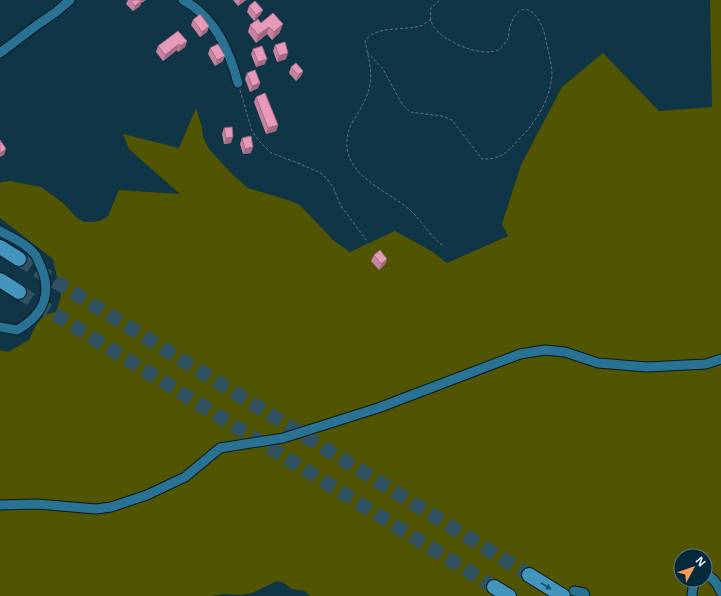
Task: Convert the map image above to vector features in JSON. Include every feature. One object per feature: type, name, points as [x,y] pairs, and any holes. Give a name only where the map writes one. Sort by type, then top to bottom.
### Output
[{"type":"highway","points":[[0,247],[19,259]]},
{"type":"highway","points":[[0,280],[19,292]]},
{"type":"highway","points":[[529,575],[569,594]]},
{"type":"highway","points":[[494,587],[509,596]]},
{"type":"street","points":[[0,52],[56,12],[70,0]]},
{"type":"street","points":[[183,0],[201,13],[214,27],[232,62],[238,83]]},
{"type":"street","points":[[0,231],[21,242],[36,255],[45,278],[46,295],[40,309],[26,325],[17,330],[0,327]]},
{"type":"street","points":[[0,505],[37,504],[96,509],[111,507],[147,495],[185,477],[220,448],[283,438],[378,408],[520,354],[544,350],[565,352],[598,363],[647,367],[706,364],[721,359]]},
{"type":"street","points":[[713,579],[721,592]]},
{"type":"street","points":[[569,594],[584,593],[585,596]]},
{"type":"path","points":[[367,52],[383,69],[402,104],[410,112],[442,116],[452,120],[482,159],[493,159],[508,151],[536,119],[548,95],[552,74],[551,63],[541,23],[534,12],[525,9],[519,10],[514,16],[510,25],[507,39],[498,50],[489,52],[475,50],[460,46],[447,39],[434,26],[431,20],[431,8],[440,0]]},
{"type":"path","points":[[431,20],[422,25],[378,31],[368,37],[365,41],[371,63],[371,83],[366,99],[348,131],[346,147],[353,164],[361,175],[385,194],[410,210],[435,240],[443,246]]},
{"type":"path","points":[[238,83],[252,131],[258,140],[271,153],[298,162],[321,173],[333,187],[341,206],[367,241]]},
{"type":"shaded area","points":[[710,0],[721,0],[721,596],[310,596],[305,591],[292,589],[284,583],[277,581],[252,593],[242,595],[0,596],[0,350],[8,352],[29,340],[35,327],[44,315],[56,312],[61,296],[53,259],[0,218],[0,183],[11,181],[41,187],[63,203],[76,217],[84,222],[102,220],[108,216],[119,190],[180,194],[129,149],[123,134],[179,148],[196,108],[202,127],[203,137],[209,149],[234,176],[248,188],[300,205],[333,240],[350,252],[395,231],[433,252],[447,263],[508,236],[502,224],[521,165],[562,87],[603,53],[659,111],[712,107]]},
{"type":"building","points":[[130,0],[142,0],[135,6]]},
{"type":"building","points":[[255,1],[263,10],[256,15],[249,6]]},
{"type":"building","points":[[273,13],[283,24],[274,32],[269,27],[258,35],[250,25],[258,19],[261,23]]},
{"type":"building","points":[[200,14],[209,26],[202,32],[193,20]]},
{"type":"building","points":[[178,31],[187,41],[180,46],[179,44],[165,55],[158,46]]},
{"type":"building","points":[[285,42],[288,53],[279,56],[275,45]]},
{"type":"building","points":[[218,44],[225,56],[217,60],[210,48]]},
{"type":"building","points":[[262,46],[267,59],[258,62],[253,49]]},
{"type":"building","points":[[296,63],[303,71],[298,75],[291,67]]},
{"type":"building","points":[[255,70],[260,83],[252,86],[247,73]]},
{"type":"building","points":[[265,93],[278,125],[268,128],[256,97]]},
{"type":"building","points":[[232,127],[233,137],[226,138],[224,128]]},
{"type":"building","points":[[251,136],[253,147],[245,149],[242,138]]},
{"type":"building","points":[[0,140],[6,149],[0,153]]},
{"type":"building","points":[[380,250],[387,259],[381,264],[374,255]]},
{"type":"tunnel","points":[[19,259],[529,575]]},
{"type":"tunnel","points":[[19,292],[494,587]]}]
